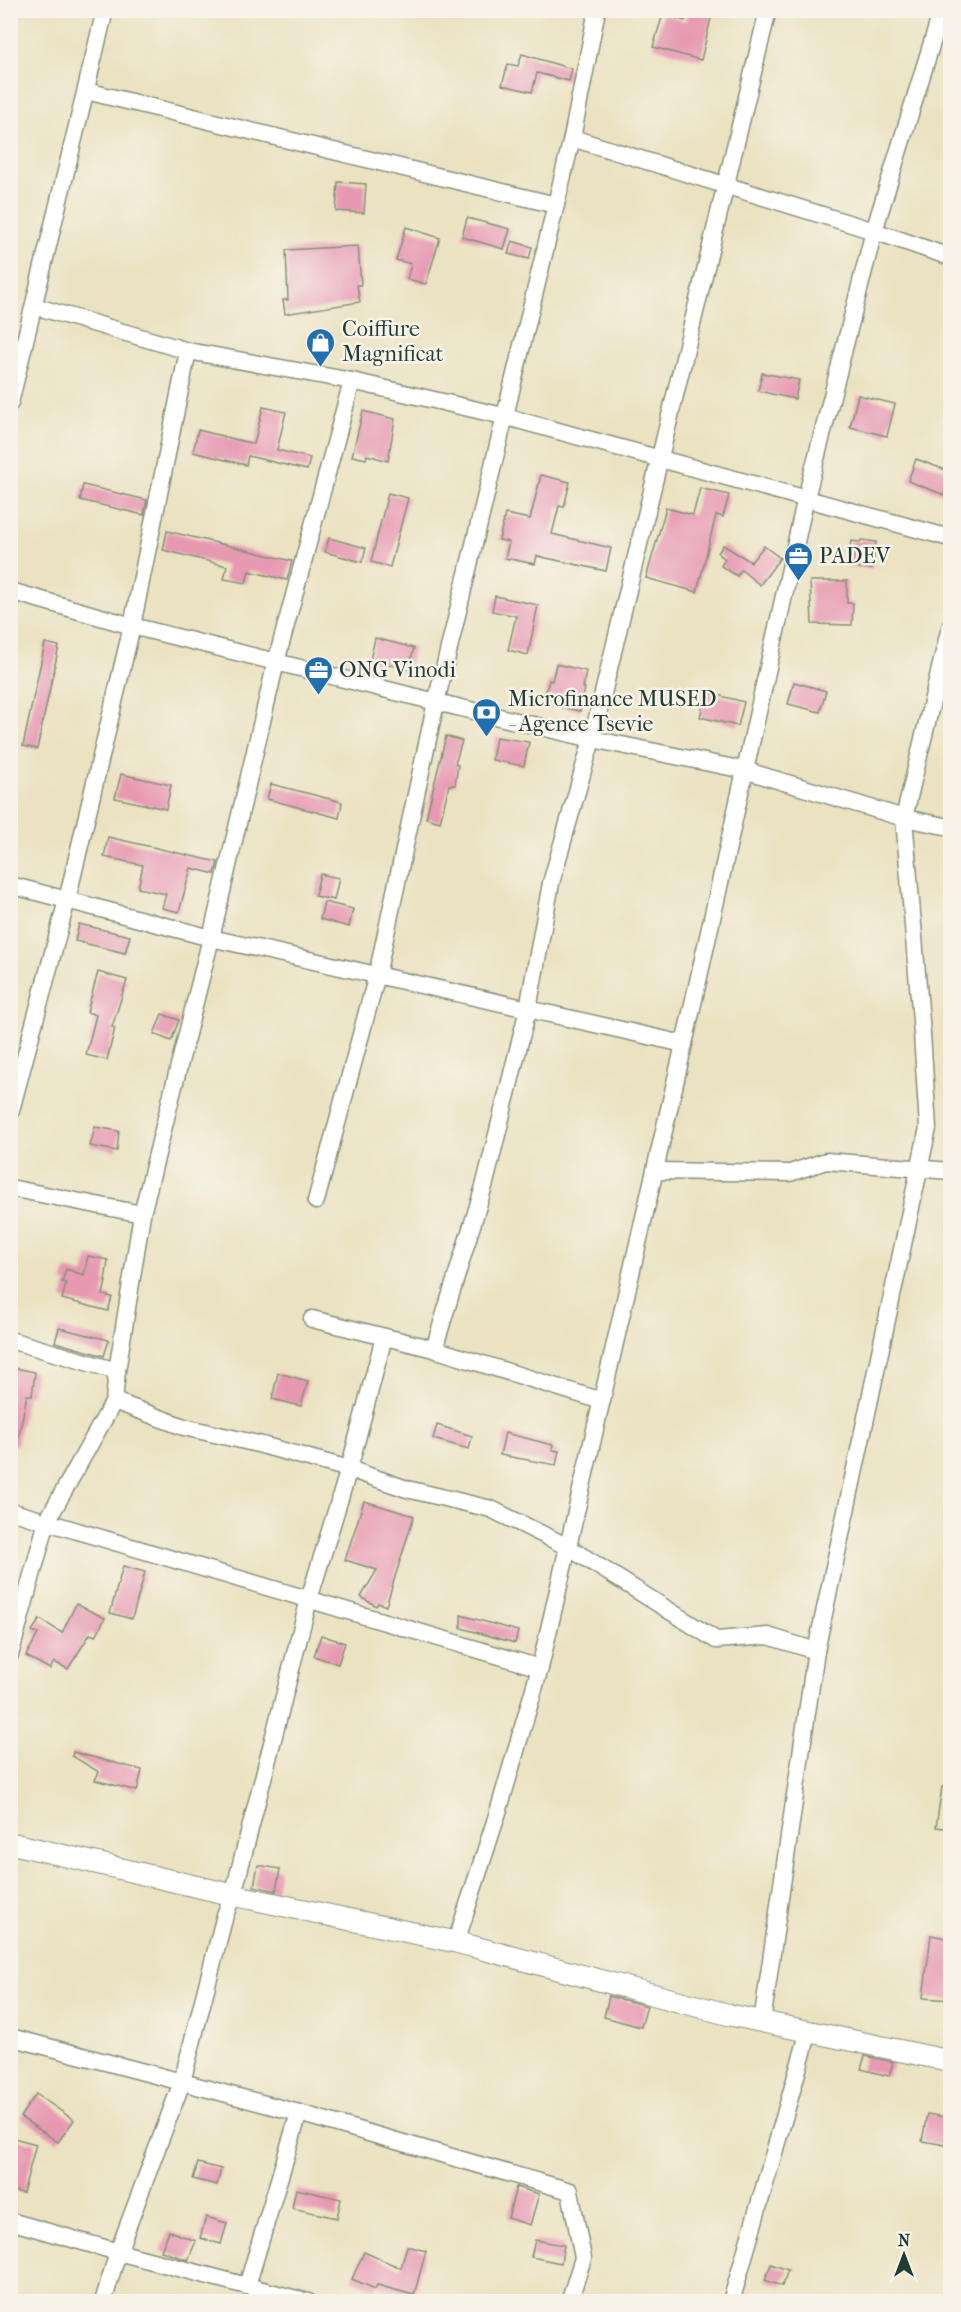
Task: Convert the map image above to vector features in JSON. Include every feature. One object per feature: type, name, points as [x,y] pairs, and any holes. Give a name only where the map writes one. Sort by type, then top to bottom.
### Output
[{"type":"street","points":[[10,403],[105,10]]},
{"type":"street","points":[[316,1201],[377,975],[436,702],[503,416],[572,138],[597,10]]},
{"type":"street","points":[[434,1349],[485,1183],[528,1009],[551,883],[592,739],[768,10]]},
{"type":"street","points":[[456,1942],[499,1809],[540,1668],[684,1044],[806,499],[874,231],[942,10]]},
{"type":"street","points":[[86,91],[556,205]]},
{"type":"street","points":[[572,138],[951,257]]},
{"type":"street","points":[[34,306],[188,351],[352,381],[503,416],[951,538]]},
{"type":"street","points":[[10,1114],[67,900],[132,626],[188,351]]},
{"type":"street","points":[[10,1655],[47,1521],[114,1401],[142,1214],[211,938],[276,662],[352,381]]},
{"type":"street","points":[[10,591],[132,626],[436,702],[592,739],[744,770],[904,819],[951,826]]},
{"type":"street","points":[[762,2022],[816,1651],[928,1128],[904,819],[951,627]]},
{"type":"street","points":[[10,885],[211,938],[684,1044]]},
{"type":"street","points":[[655,1171],[790,1173],[826,1161],[951,1171]]},
{"type":"street","points":[[10,1188],[142,1214]]},
{"type":"street","points":[[312,1319],[434,1349],[602,1401]]},
{"type":"street","points":[[103,2301],[118,2252],[182,2082],[309,1599],[349,1469],[384,1337]]},
{"type":"street","points":[[10,1340],[117,1371]]},
{"type":"street","points":[[114,1401],[184,1427],[258,1444],[349,1469],[406,1489],[491,1509],[568,1547],[716,1640],[768,1636],[816,1651]]},
{"type":"street","points":[[10,1511],[540,1668]]},
{"type":"street","points":[[13,1849],[456,1942],[730,2015],[951,2061]]},
{"type":"street","points":[[731,2301],[809,2031]]},
{"type":"street","points":[[10,2037],[299,2113],[570,2191],[583,2258],[569,2301]]},
{"type":"street","points":[[247,2286],[299,2113]]},
{"type":"street","points":[[10,2221],[118,2252],[308,2301]]},
{"type":"building","points":[[688,10],[713,10],[701,60],[653,47],[663,14],[685,21]]},
{"type":"building","points":[[522,54],[572,69],[569,81],[537,73],[532,92],[502,85],[508,64],[518,66]]},
{"type":"building","points":[[338,182],[366,184],[364,213],[336,211]]},
{"type":"building","points":[[467,218],[510,229],[504,249],[462,237]]},
{"type":"building","points":[[406,227],[440,238],[426,284],[407,279],[411,264],[396,260]]},
{"type":"building","points":[[512,241],[532,247],[529,259],[508,254]]},
{"type":"building","points":[[358,246],[361,285],[357,285],[360,302],[285,314],[283,300],[288,300],[286,250]]},
{"type":"building","points":[[762,373],[799,380],[795,399],[758,391]]},
{"type":"building","points":[[858,395],[895,404],[887,436],[850,427]]},
{"type":"building","points":[[263,407],[286,412],[277,450],[310,458],[307,470],[248,456],[246,465],[193,452],[198,430],[254,444]]},
{"type":"building","points":[[363,411],[395,419],[388,461],[367,455],[366,459],[352,456]]},
{"type":"building","points":[[916,459],[951,472],[951,486],[947,496],[908,481]]},
{"type":"building","points":[[541,475],[570,482],[564,507],[559,506],[552,534],[611,548],[606,571],[537,556],[535,564],[505,558],[509,542],[499,540],[505,514],[530,519]]},
{"type":"building","points":[[83,485],[147,500],[144,515],[80,500]]},
{"type":"building","points":[[700,488],[729,495],[723,517],[716,515],[697,592],[646,578],[666,508],[693,515]]},
{"type":"building","points":[[388,493],[408,498],[390,567],[371,562]]},
{"type":"building","points":[[167,531],[292,561],[287,580],[249,571],[246,583],[224,579],[227,566],[163,550]]},
{"type":"building","points":[[329,538],[366,548],[362,562],[325,552]]},
{"type":"building","points":[[861,540],[876,542],[872,569],[847,566],[851,541],[860,542]]},
{"type":"building","points":[[723,545],[751,562],[764,546],[780,558],[760,585],[741,570],[737,576],[721,566],[725,559],[718,553]]},
{"type":"building","points":[[810,581],[847,581],[847,603],[853,603],[852,625],[812,624]]},
{"type":"building","points":[[495,596],[538,605],[528,655],[508,650],[516,616],[492,611]]},
{"type":"building","points":[[375,638],[414,648],[408,669],[370,660]]},
{"type":"building","points":[[45,643],[59,646],[37,749],[23,746]]},
{"type":"building","points":[[556,664],[586,671],[580,711],[543,703]]},
{"type":"building","points":[[794,682],[826,691],[820,712],[788,704]]},
{"type":"building","points":[[706,692],[744,702],[738,726],[700,717]]},
{"type":"building","points":[[446,736],[462,741],[455,764],[458,765],[455,785],[449,785],[440,822],[426,818]]},
{"type":"building","points":[[496,737],[529,742],[524,766],[492,760]]},
{"type":"building","points":[[121,774],[171,785],[166,809],[115,798]]},
{"type":"building","points":[[271,784],[342,802],[339,818],[267,799]]},
{"type":"building","points":[[108,837],[218,862],[215,874],[191,868],[179,912],[162,908],[166,894],[138,888],[143,865],[104,857]]},
{"type":"building","points":[[320,874],[339,878],[334,900],[315,896]]},
{"type":"building","points":[[324,902],[353,909],[349,927],[320,919]]},
{"type":"building","points":[[79,924],[130,936],[125,953],[75,941]]},
{"type":"building","points":[[98,972],[127,980],[112,1027],[115,1028],[107,1060],[86,1055],[96,1015],[87,1012]]},
{"type":"building","points":[[162,1014],[179,1020],[171,1041],[154,1034]]},
{"type":"building","points":[[95,1127],[119,1131],[117,1151],[90,1146]]},
{"type":"building","points":[[88,1256],[108,1260],[103,1295],[112,1297],[108,1311],[62,1299],[66,1283],[62,1282],[66,1269],[84,1275]]},
{"type":"building","points":[[59,1328],[109,1340],[104,1356],[55,1342]]},
{"type":"building","points":[[10,1367],[35,1372],[32,1396],[27,1395],[17,1445],[10,1445]]},
{"type":"building","points":[[278,1373],[308,1381],[301,1406],[272,1399]]},
{"type":"building","points":[[437,1425],[472,1436],[469,1449],[433,1439]]},
{"type":"building","points":[[505,1433],[553,1445],[552,1450],[559,1451],[556,1465],[500,1455]]},
{"type":"building","points":[[364,1501],[414,1516],[386,1606],[378,1603],[376,1606],[361,1597],[377,1570],[345,1560]]},
{"type":"building","points":[[123,1566],[145,1572],[132,1619],[110,1613]]},
{"type":"building","points":[[76,1604],[105,1618],[96,1636],[90,1634],[68,1669],[54,1662],[50,1669],[26,1656],[38,1634],[32,1631],[40,1619],[62,1633]]},
{"type":"building","points":[[461,1615],[518,1631],[515,1643],[461,1628]]},
{"type":"building","points":[[321,1635],[345,1643],[338,1664],[314,1656]]},
{"type":"building","points":[[73,1752],[142,1770],[137,1791],[95,1780],[99,1772],[72,1756]]},
{"type":"building","points":[[942,1787],[951,1787],[951,1829],[936,1827]]},
{"type":"building","points":[[258,1865],[280,1869],[276,1891],[254,1886]]},
{"type":"building","points":[[931,1935],[951,1939],[951,2000],[923,1998]]},
{"type":"building","points":[[609,1996],[647,2006],[641,2027],[604,2017]]},
{"type":"building","points":[[865,2056],[893,2062],[889,2076],[861,2069]]},
{"type":"building","points":[[36,2094],[74,2120],[58,2142],[20,2117]]},
{"type":"building","points":[[927,2114],[951,2118],[951,2146],[922,2141]]},
{"type":"building","points":[[10,2137],[36,2144],[23,2193],[10,2190]]},
{"type":"building","points":[[198,2163],[221,2169],[217,2185],[193,2179]]},
{"type":"building","points":[[516,2187],[539,2194],[530,2225],[508,2218]]},
{"type":"building","points":[[296,2189],[341,2199],[337,2218],[292,2208]]},
{"type":"building","points":[[206,2217],[227,2223],[221,2244],[200,2238]]},
{"type":"building","points":[[169,2231],[196,2241],[188,2260],[161,2251]]},
{"type":"building","points":[[535,2240],[564,2245],[561,2263],[531,2257]]},
{"type":"building","points":[[407,2246],[426,2251],[414,2295],[377,2285],[375,2289],[352,2279],[364,2252],[401,2268]]},
{"type":"building","points":[[771,2264],[788,2270],[782,2286],[765,2280]]},
{"type":"place","name":"Coiffure Magnificat","points":[[321,368]]},
{"type":"place","name":"PADEV","points":[[798,582]]},
{"type":"place","name":"ONG Vinodi","points":[[318,696]]},
{"type":"place","name":"Microfinance MUSED - Agence Tsevie","points":[[487,738]]}]
